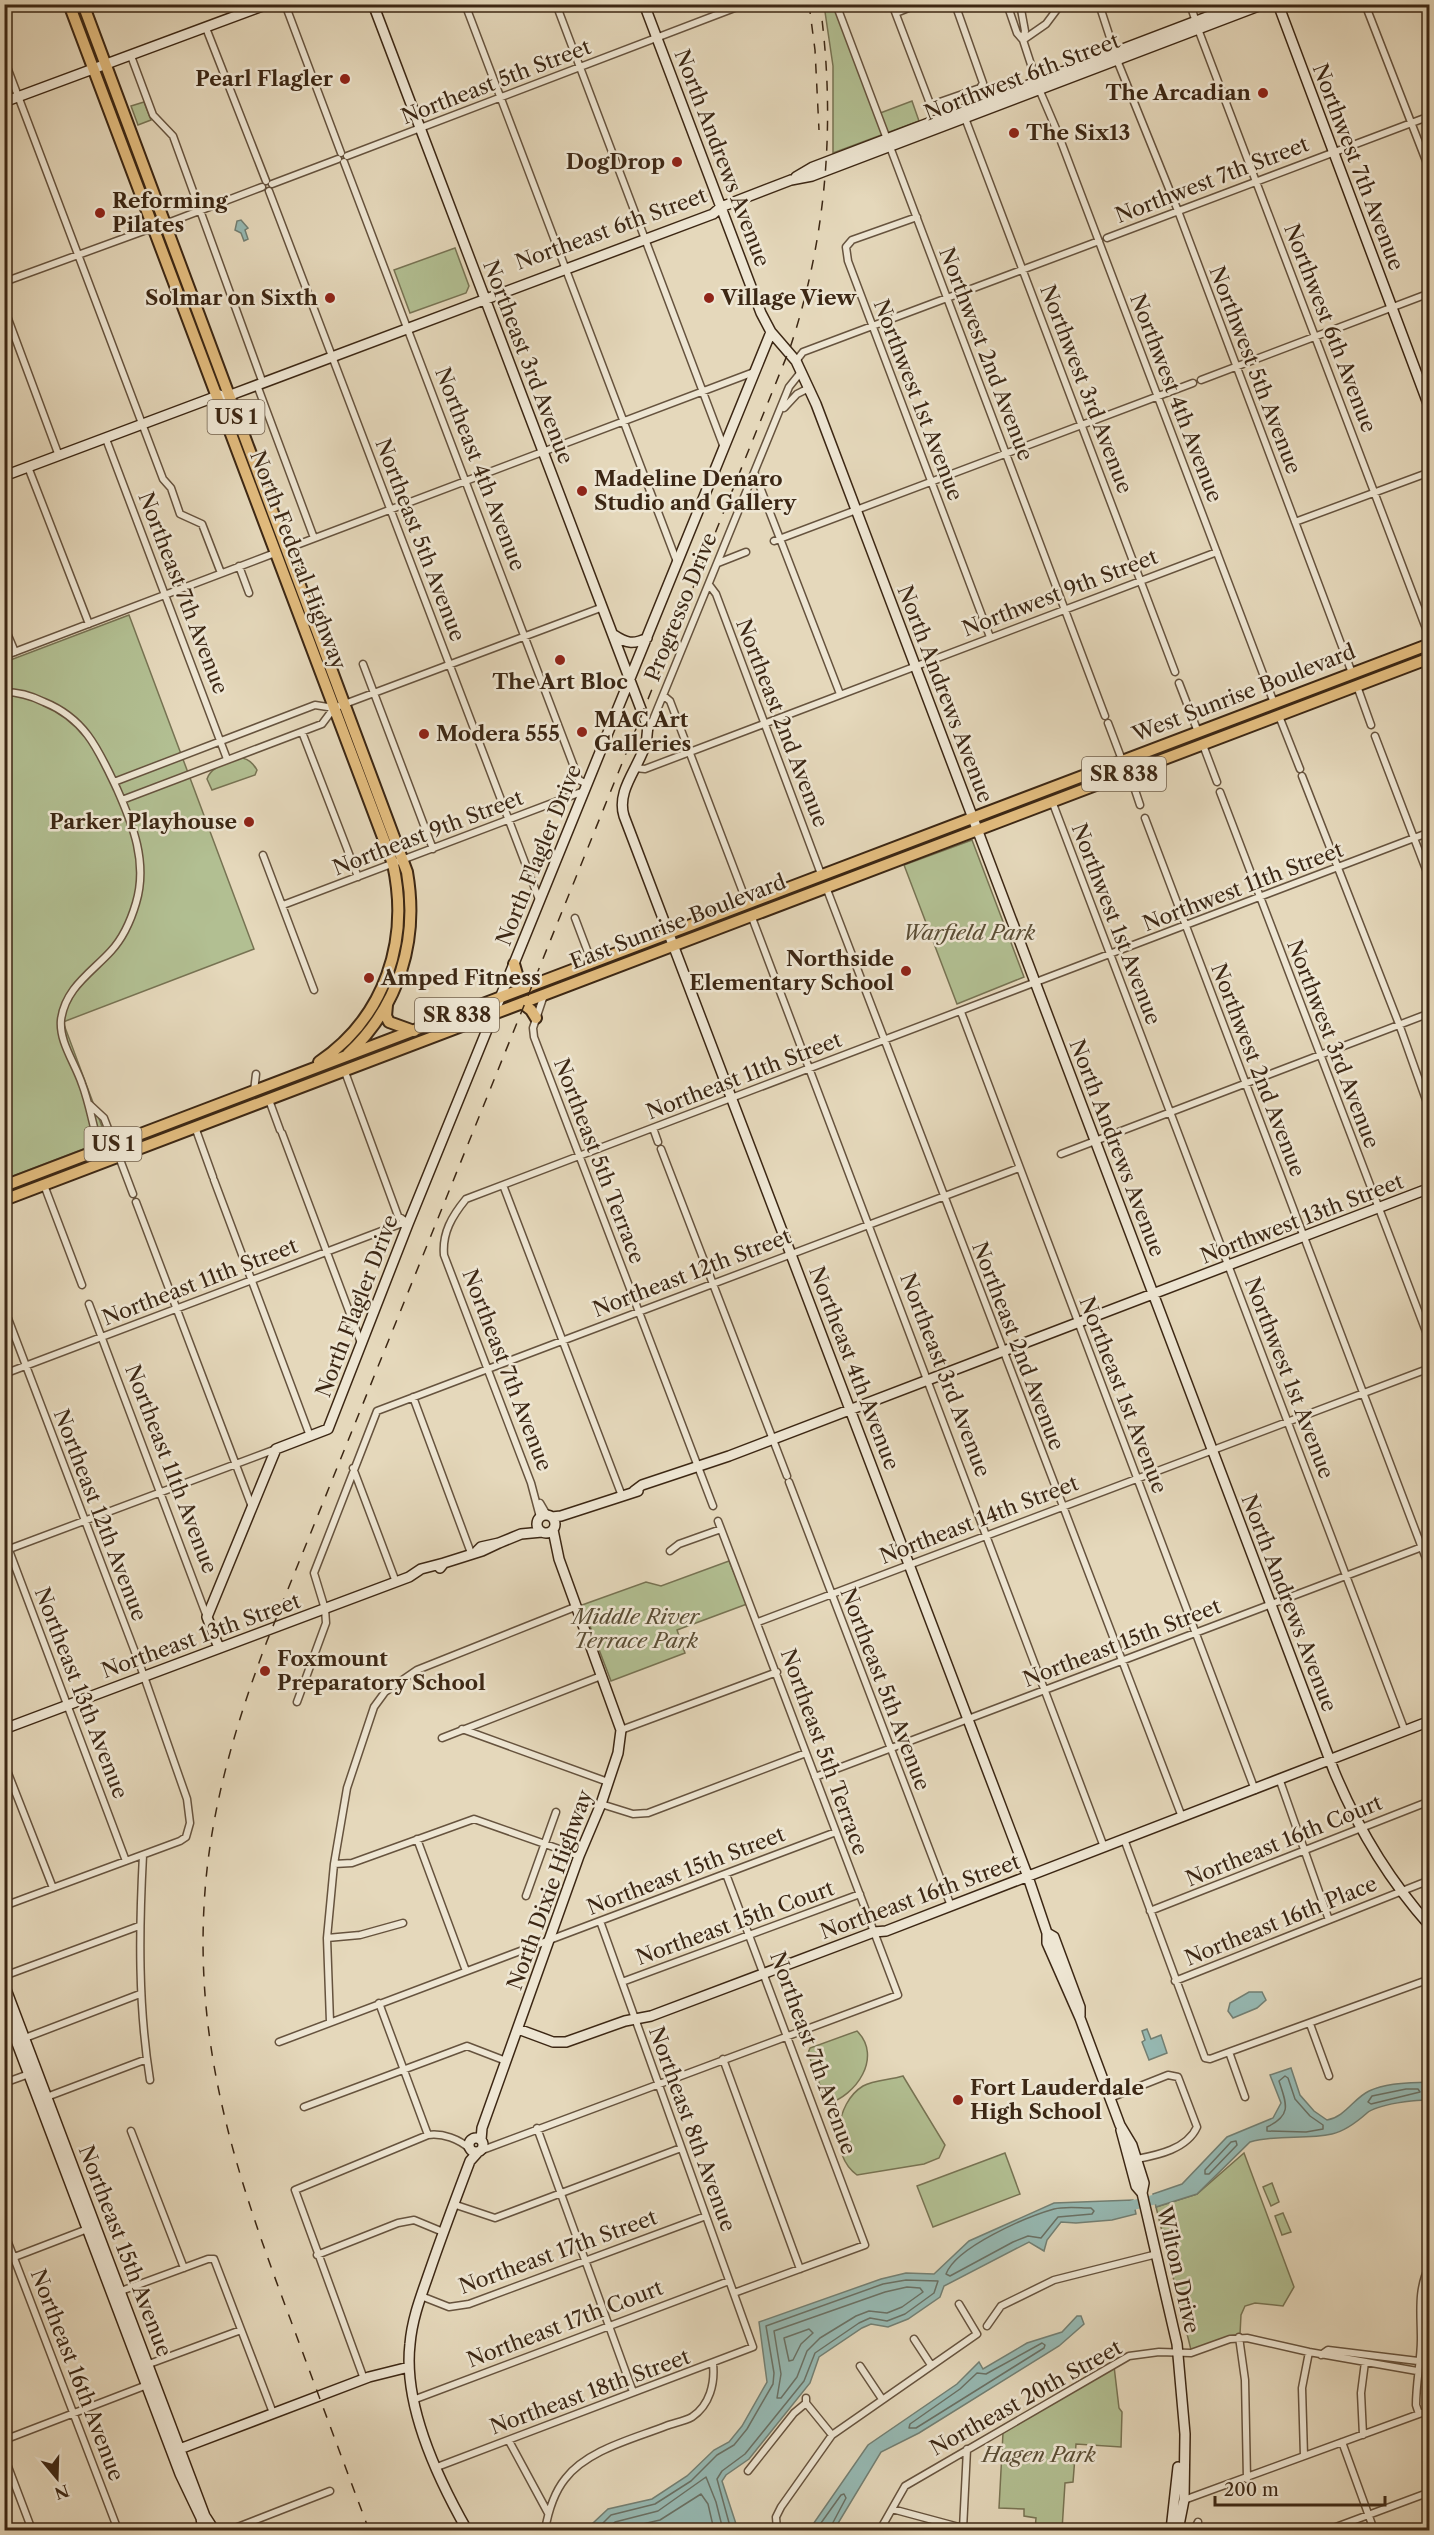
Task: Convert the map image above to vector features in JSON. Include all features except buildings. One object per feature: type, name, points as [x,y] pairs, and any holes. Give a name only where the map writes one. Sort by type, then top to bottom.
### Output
[{"type":"main road","name":"North Federal Highway","points":[[69,4],[215,398],[393,864],[399,919],[396,947],[385,982],[374,1005],[353,1033],[329,1055],[301,1073]]},
{"type":"main road","name":"North Federal Highway","points":[[83,4],[227,394],[404,860],[411,902],[410,939],[402,973],[387,1005],[370,1030],[344,1057]]},
{"type":"main road","points":[[147,214],[165,224]]},
{"type":"main road","points":[[152,228],[171,242]]},
{"type":"main road","points":[[269,538],[286,549]]},
{"type":"main road","points":[[275,553],[294,569]]},
{"type":"main road","name":"West Sunrise Boulevard","points":[[973,818],[1430,644]]},
{"type":"main road","name":"West Sunrise Boulevard","points":[[977,830],[1430,658]]},
{"type":"main road","points":[[1342,692],[1350,684],[1352,673]]},
{"type":"main road","points":[[1129,772],[1129,766],[1143,752]]},
{"type":"main road","name":"East Sunrise Boulevard","points":[[301,1073],[973,818]]},
{"type":"main road","name":"East Sunrise Boulevard","points":[[293,1091],[977,830]]},
{"type":"main road","points":[[826,887],[829,878],[840,867]]},
{"type":"main road","points":[[810,893],[822,882],[821,874]]},
{"type":"main road","points":[[514,964],[519,981],[529,987]]},
{"type":"main road","points":[[544,995],[559,976]]},
{"type":"main road","points":[[522,1003],[536,1018]]},
{"type":"main road","points":[[387,1005],[386,1016],[389,1022],[414,1031]]},
{"type":"main road","points":[[293,1091],[344,1057]]},
{"type":"main road","name":"US 1","points":[[4,1186],[301,1073]]},
{"type":"main road","name":"US 1","points":[[4,1200],[293,1091]]},
{"type":"main road","points":[[177,1134],[189,1115]]},
{"type":"main road","points":[[100,1164],[114,1144]]},
{"type":"street","points":[[4,8],[13,4]]},
{"type":"street","points":[[4,102],[267,4]]},
{"type":"street","name":"Northeast 4th Avenue","points":[[285,4],[524,637],[579,780],[586,787]]},
{"type":"street","name":"Northeast 3rd Avenue","points":[[373,4],[603,607],[648,733]]},
{"type":"street","points":[[465,4],[677,563]]},
{"type":"street","points":[[556,4],[723,445]]},
{"type":"street","name":"North Andrews Avenue","points":[[644,4],[774,345],[790,364],[798,367]]},
{"type":"street","name":"Northeast 5th Street","points":[[165,224],[746,4]]},
{"type":"street","name":"Northwest 2nd Avenue","points":[[836,4],[1122,760]]},
{"type":"street","points":[[892,4],[896,13],[918,4]]},
{"type":"street","name":"Northwest 6th Street","points":[[896,13],[929,101],[934,104],[941,103],[980,88],[983,82],[955,4]]},
{"type":"street","name":"Northwest 4th Avenue","points":[[1007,4],[1017,33],[1023,40],[1274,703]]},
{"type":"street","name":"Northwest 4th Avenue","points":[[1020,4],[1025,31],[1023,40]]},
{"type":"street","points":[[1023,40],[1046,24],[1061,4]]},
{"type":"street","name":"Northwest 5th Avenue","points":[[1099,4],[1352,673]]},
{"type":"street","name":"Northwest 6th Avenue","points":[[1190,4],[1430,639]]},
{"type":"street","name":"Northwest 6th Street","points":[[1197,25],[1241,4]]},
{"type":"street","name":"Northwest 6th Street","points":[[722,207],[791,180],[812,176],[889,143],[1197,25],[1264,4]]},
{"type":"street","name":"Northwest 7th Avenue","points":[[1278,4],[1430,409]]},
{"type":"street","points":[[1365,4],[1430,171]]},
{"type":"street","name":"Northeast 5th Avenue","points":[[206,28],[540,902]]},
{"type":"street","points":[[131,56],[153,115],[173,136],[314,538]]},
{"type":"street","points":[[4,59],[143,426],[180,514],[202,524],[221,573]]},
{"type":"street","name":"Northwest 6th Street","points":[[889,143],[965,118],[1040,86]]},
{"type":"street","name":"Northwest 7th Street","points":[[1107,238],[1430,116]]},
{"type":"street","name":"Northwest 3rd Avenue","points":[[965,118],[1175,672]]},
{"type":"street","name":"Northeast 6th Street","points":[[4,476],[143,426],[644,236],[713,214],[722,207]]},
{"type":"street","name":"Northwest 1st Avenue","points":[[917,217],[852,240],[846,247],[848,261],[990,637]]},
{"type":"street","points":[[4,282],[152,228]]},
{"type":"street","name":"Northwest 7th Street","points":[[798,367],[803,352],[1099,241]]},
{"type":"street","points":[[1201,380],[1430,292]]},
{"type":"street","points":[[4,308],[59,456]]},
{"type":"street","name":"North Andrews Avenue","points":[[768,330],[798,367],[809,388],[1330,1761],[1360,1828],[1400,1892],[1430,1926]]},
{"type":"street","name":"North Flagler Drive","points":[[310,1436],[328,1429],[408,1224],[754,372],[768,330]]},
{"type":"street","name":"North Flagler Drive","points":[[758,362],[774,345]]},
{"type":"street","name":"Progresso Drive","points":[[624,816],[624,794],[798,367]]},
{"type":"street","points":[[286,549],[754,372]]},
{"type":"street","points":[[777,540],[1193,383]]},
{"type":"street","name":"Progresso Drive","points":[[780,413],[797,394],[809,388]]},
{"type":"street","name":"Northeast 7th Avenue","points":[[106,439],[227,759]]},
{"type":"street","points":[[28,467],[89,624]]},
{"type":"street","points":[[1295,522],[1430,472]]},
{"type":"street","points":[[755,474],[777,540],[840,694]]},
{"type":"street","points":[[718,562],[746,552]]},
{"type":"street","name":"Northwest 9th Street","points":[[916,666],[1216,552]]},
{"type":"street","points":[[4,656],[275,553]]},
{"type":"street","points":[[239,566],[249,593]]},
{"type":"street","name":"Northeast 2nd Avenue","points":[[710,586],[716,594],[821,874]]},
{"type":"street","points":[[114,782],[315,705],[334,708],[603,607]]},
{"type":"street","points":[[4,626],[15,652]]},
{"type":"street","points":[[613,634],[626,643],[636,643],[647,638]]},
{"type":"street","points":[[363,664],[433,849]]},
{"type":"street","points":[[635,768],[645,769],[916,666]]},
{"type":"street","points":[[1179,683],[1198,732]]},
{"type":"street","points":[[1357,686],[1371,725]]},
{"type":"street","points":[[4,692],[33,697],[57,707],[76,720],[96,744],[136,836],[140,856],[137,902],[126,930],[112,951],[85,974],[67,999],[61,1020],[64,1041],[88,1104],[100,1149]]},
{"type":"street","points":[[663,696],[670,701],[747,903]]},
{"type":"street","points":[[122,800],[322,724],[334,708]]},
{"type":"street","points":[[1279,716],[1399,1024],[1430,1110]]},
{"type":"street","points":[[302,732],[358,877]]},
{"type":"street","points":[[1375,736],[1430,880]]},
{"type":"street","points":[[1203,745],[1217,782]]},
{"type":"street","points":[[1129,772],[1140,805]]},
{"type":"street","name":"Northeast 9th Street","points":[[283,905],[508,820],[586,787]]},
{"type":"street","name":"Northwest 3rd Avenue","points":[[1220,792],[1430,1341]]},
{"type":"street","name":"Northwest 1st Avenue","points":[[1052,801],[1404,1731]]},
{"type":"street","name":"Northeast 4th Avenue","points":[[624,816],[667,934],[792,1254],[1028,1876],[1047,1933],[1054,1937],[1080,2007],[1080,2018],[1120,2125],[1137,2159],[1144,2183],[1142,2193]]},
{"type":"street","name":"Northwest 2nd Avenue","points":[[1145,818],[1430,1569]]},
{"type":"street","name":"Northwest 11th Street","points":[[1034,984],[1430,832]]},
{"type":"street","points":[[263,855],[314,990]]},
{"type":"street","name":"Northeast 2nd Avenue","points":[[826,887],[1120,1661],[1182,1817]]},
{"type":"street","name":"Northeast 3rd Avenue","points":[[751,915],[1104,1847]]},
{"type":"street","points":[[575,918],[592,963]]},
{"type":"street","name":"Northeast 11th Street","points":[[444,1255],[443,1244],[449,1224],[466,1199],[1034,984]]},
{"type":"street","name":"Northeast 5th Terrace","points":[[544,995],[536,1018],[534,1037],[713,1506]]},
{"type":"street","name":"Northeast 1st Avenue","points":[[961,1012],[1255,1790]]},
{"type":"street","points":[[1061,1154],[1430,1013]]},
{"type":"street","points":[[345,1072],[398,1216],[408,1224]]},
{"type":"street","points":[[259,1089],[257,1074],[259,1089]]},
{"type":"street","points":[[269,1100],[361,1344]]},
{"type":"street","points":[[88,1104],[104,1118],[114,1144]]},
{"type":"street","points":[[7,1550],[310,1436],[195,1128]]},
{"type":"street","points":[[653,1128],[658,1142]]},
{"type":"street","name":"Northeast 5th Avenue","points":[[661,1149],[951,1906]]},
{"type":"street","points":[[119,1156],[133,1194]]},
{"type":"street","name":"Northeast 12th Street","points":[[353,1468],[376,1411],[1019,1168]]},
{"type":"street","points":[[44,1185],[82,1285]]},
{"type":"street","points":[[503,1185],[622,1496]]},
{"type":"street","name":"Northwest 13th Street","points":[[1154,1295],[1430,1188]]},
{"type":"street","points":[[136,1202],[252,1507]]},
{"type":"street","name":"Northeast 11th Street","points":[[4,1374],[408,1224]]},
{"type":"street","name":"Northeast 7th Avenue","points":[[444,1255],[621,1730]]},
{"type":"street","name":"Northeast 13th Street","points":[[4,1729],[409,1577],[421,1575],[439,1568],[444,1563],[482,1551],[546,1524],[599,1507],[602,1503],[634,1491],[642,1485],[680,1474],[1154,1295]]},
{"type":"street","name":"Northeast 11th Avenue","points":[[89,1304],[219,1648]]},
{"type":"street","name":"Northeast 12th Avenue","points":[[4,1308],[188,1803],[190,1823],[186,1836],[142,1855]]},
{"type":"street","name":"Northeast 14th Street","points":[[758,1622],[1430,1368]]},
{"type":"street","points":[[413,1397],[474,1552]]},
{"type":"street","points":[[207,1617],[276,1449]]},
{"type":"street","points":[[353,1468],[396,1582]]},
{"type":"street","points":[[297,1702],[326,1623],[325,1609],[314,1573],[353,1468]]},
{"type":"street","name":"Northeast 5th Terrace","points":[[718,1521],[898,1995],[788,2035]]},
{"type":"street","points":[[670,1551],[679,1544],[722,1529]]},
{"type":"street","name":"Northeast 13th Avenue","points":[[4,1537],[126,1861]]},
{"type":"street","name":"Northeast 15th Street","points":[[815,1777],[1430,1545]]},
{"type":"street","points":[[330,2022],[327,1938],[334,1864],[347,1788],[374,1707],[396,1682],[417,1670],[575,1607]]},
{"type":"street","points":[[621,1730],[777,1672]]},
{"type":"street","points":[[442,1738],[601,1676]]},
{"type":"street","name":"Northeast 16th Street","points":[[518,2029],[553,2042],[566,2042],[635,2019],[651,2016],[874,1932],[886,1930],[951,1906],[1280,1781],[1430,1721]]},
{"type":"street","points":[[462,1729],[608,1782]]},
{"type":"street","name":"North Dixie Highway","points":[[453,2204],[579,1856],[601,1804],[618,1753],[621,1730]]},
{"type":"street","points":[[601,1804],[633,1814],[648,1813],[806,1753]]},
{"type":"street","points":[[4,1763],[53,1888]]},
{"type":"street","points":[[1280,1781],[1329,1920]]},
{"type":"street","name":"Northeast 16th Court","points":[[1150,1911],[1430,1801]]},
{"type":"street","points":[[526,1896],[556,1812]]},
{"type":"street","points":[[334,1864],[352,1863],[474,1819],[579,1856]]},
{"type":"street","name":"Northeast 15th Street","points":[[279,2042],[836,1832]]},
{"type":"street","points":[[417,1839],[466,1971]]},
{"type":"street","points":[[1124,1839],[1204,2058],[1210,2059],[1430,1979]]},
{"type":"street","points":[[4,1906],[142,1855],[139,1926],[140,1994],[150,2080]]},
{"type":"street","name":"Northeast 7th Avenue","points":[[726,1874],[865,2245],[800,2270]]},
{"type":"street","name":"Northeast 16th Place","points":[[1175,1981],[1430,1880]]},
{"type":"street","name":"Northeast 15th Court","points":[[622,1982],[860,1894]]},
{"type":"street","name":"Northeast 8th Avenue","points":[[600,1922],[753,2347]]},
{"type":"street","points":[[327,1938],[360,1935],[403,1923]]},
{"type":"street","points":[[4,1976],[139,1926]]},
{"type":"street","name":"Northeast 15th Avenue","points":[[4,1984],[25,2038],[43,2099],[92,2228],[147,2385],[205,2516],[214,2530]]},
{"type":"street","points":[[25,2038],[140,1994]]},
{"type":"street","points":[[379,2003],[428,2135]]},
{"type":"street","name":"Northeast 15th Avenue","points":[[4,2009],[29,2074],[43,2099]]},
{"type":"street","points":[[1310,2024],[1329,2076]]},
{"type":"street","points":[[364,2379],[295,2190],[428,2135],[438,2133],[476,2145],[494,2145],[788,2035]]},
{"type":"street","points":[[304,2107],[467,2046],[506,2061]]},
{"type":"street","points":[[1230,2052],[1245,2097]]},
{"type":"street","points":[[43,2099],[147,2059]]},
{"type":"street","points":[[723,2059],[800,2270],[734,2293]]},
{"type":"street","points":[[4,2083],[29,2074]]},
{"type":"street","points":[[1110,2098],[1168,2075],[1178,2077],[1184,2090],[1197,2127],[1194,2133],[1177,2147],[1137,2159]]},
{"type":"street","name":"Wilton Drive","points":[[1120,2125],[1136,2186],[1142,2193],[1149,2219],[1178,2352],[1183,2427],[1184,2500],[1178,2530]]},
{"type":"street","points":[[537,2128],[633,2392]]},
{"type":"street","points":[[131,2131],[184,2268]]},
{"type":"street","points":[[467,2530],[437,2467],[413,2400],[409,2367],[413,2322],[453,2204],[495,2218],[681,2148]]},
{"type":"street","name":"Northeast 17th Street","points":[[421,2296],[449,2307],[457,2307],[706,2216]]},
{"type":"street","points":[[317,2255],[398,2223],[414,2220],[443,2232]]},
{"type":"street","points":[[4,2261],[92,2228]]},
{"type":"street","name":"Northeast 15th Avenue","points":[[92,2228],[121,2291],[149,2364],[176,2450],[201,2518],[203,2530]]},
{"type":"street","name":"Northeast 16th Avenue","points":[[4,2232],[118,2530]]},
{"type":"street","points":[[987,2326],[1001,2306],[1054,2280],[1157,2254]]},
{"type":"street","points":[[121,2291],[208,2259],[214,2259],[273,2413]]},
{"type":"street","points":[[1419,2414],[1416,2404],[1421,2339],[1421,2292],[1430,2265]]},
{"type":"street","name":"Northeast 17th Court","points":[[413,2400],[729,2281]]},
{"type":"street","points":[[777,2530],[776,2517],[780,2507],[832,2435],[977,2334],[959,2304]]},
{"type":"street","points":[[149,2364],[241,2330]]},
{"type":"street","points":[[1247,2479],[1245,2380],[1239,2337],[1321,2355],[1417,2371]]},
{"type":"street","name":"Northeast 20th Street","points":[[880,2530],[905,2486],[1115,2362],[1141,2354],[1198,2352],[1239,2337]]},
{"type":"street","points":[[914,2339],[931,2365]]},
{"type":"street","points":[[1421,2339],[1430,2340]]},
{"type":"street","name":"Northeast 18th Street","points":[[437,2467],[753,2347]]},
{"type":"street","points":[[1321,2355],[1328,2350],[1418,2361]]},
{"type":"street","points":[[1304,2456],[1302,2388],[1309,2352]]},
{"type":"street","points":[[1363,2435],[1361,2393],[1365,2362]]},
{"type":"street","points":[[545,2530],[548,2513],[565,2479],[596,2455],[692,2417],[711,2394],[715,2381],[713,2364]]},
{"type":"street","points":[[860,2366],[882,2398]]},
{"type":"street","points":[[176,2450],[364,2379],[409,2367]]},
{"type":"street","points":[[4,2440],[147,2385]]},
{"type":"street","points":[[748,2471],[806,2401],[832,2435]]},
{"type":"street","points":[[1177,2488],[1184,2500],[1247,2479],[1430,2410]]},
{"type":"street","name":"Wilton Drive","points":[[1170,2530],[1177,2488],[1179,2437],[1183,2427]]},
{"type":"street","points":[[509,2440],[548,2513]]},
{"type":"street","points":[[1342,2442],[1374,2530]]},
{"type":"street","points":[[892,2509],[967,2530],[967,2449]]},
{"type":"street","points":[[4,2456],[32,2530]]},
{"type":"street","points":[[230,2530],[330,2491]]},
{"type":"street","points":[[1328,2530],[1430,2492]]},
{"type":"street","points":[[1194,2530],[1198,2522]]},
{"type":"green space","points":[[824,5],[834,5],[875,115],[912,101],[919,121],[833,153],[833,66]]},
{"type":"green space","points":[[144,102],[151,120],[138,125],[131,106]]},
{"type":"green space","points":[[455,248],[469,286],[466,293],[410,313],[394,270]]},
{"type":"green space","points":[[129,615],[254,949],[63,1022],[107,1140],[5,1179],[5,662]]},
{"type":"green space","points":[[240,758],[254,765],[257,770],[255,775],[212,790],[207,779],[212,771]]},
{"type":"green space","name":"Warfield Park","points":[[972,840],[1024,977],[957,1004],[904,865]]},
{"type":"green space","name":"Middle River Terrace Park","points":[[729,1561],[747,1604],[677,1630],[685,1653],[611,1681],[582,1605],[646,1582],[661,1586]]},
{"type":"green space","points":[[857,2031],[864,2041],[867,2052],[867,2063],[863,2074],[848,2093],[827,2104],[808,2053],[810,2048]]},
{"type":"green space","points":[[903,2076],[945,2145],[939,2158],[924,2164],[857,2175],[848,2166],[839,2143],[841,2116],[846,2104],[863,2086]]},
{"type":"green space","points":[[1005,2153],[1020,2194],[933,2227],[917,2186]]},
{"type":"green space","points":[[1244,2153],[1294,2287],[1283,2306],[1255,2303],[1245,2306],[1241,2315],[1240,2334],[1191,2350],[1156,2207],[1197,2194]]},
{"type":"green space","points":[[1272,2183],[1279,2202],[1271,2206],[1263,2187]]},
{"type":"green space","points":[[1283,2213],[1291,2232],[1282,2235],[1275,2216]]},
{"type":"green space","name":"Hagen Park","points":[[1114,2366],[1119,2408],[1122,2412],[1121,2447],[1076,2444],[1073,2482],[1065,2483],[1062,2530],[1035,2530],[1036,2518],[1024,2516],[1024,2509],[999,2508],[1003,2433]]},
{"type":"water","points":[[241,220],[248,228],[245,230],[248,239],[244,241],[241,233],[235,230],[237,221]]},
{"type":"water","points":[[1249,1992],[1262,1992],[1266,2000],[1257,2008],[1233,2018],[1228,2011],[1230,2003]]},
{"type":"water","points":[[1147,2029],[1151,2039],[1161,2035],[1167,2053],[1149,2060],[1142,2042],[1145,2040],[1142,2031]]},
{"type":"water","points":[[1291,2068],[1300,2095],[1314,2111],[1327,2120],[1339,2115],[1369,2091],[1391,2084],[1429,2082],[1429,2101],[1407,2101],[1379,2107],[1337,2133],[1312,2137],[1270,2138],[1250,2142],[1197,2194],[1156,2207],[1153,2194],[1182,2184],[1227,2137],[1273,2118],[1281,2103],[1270,2075]]},
{"type":"water","points":[[1133,2200],[1136,2214],[1112,2220],[1061,2222],[1047,2240],[1044,2251],[1029,2242],[944,2286],[940,2297],[908,2319],[888,2327],[871,2324],[819,2357],[810,2383],[749,2459],[726,2475],[722,2481],[738,2530],[590,2530],[591,2525],[608,2509],[652,2499],[687,2476],[714,2450],[729,2442],[742,2426],[767,2382],[759,2322],[881,2279],[906,2273],[934,2274],[969,2241],[1054,2203]]},
{"type":"water","points":[[1077,2316],[1081,2316],[1084,2324],[1059,2346],[919,2433],[881,2452],[834,2530],[809,2530],[868,2445],[957,2384],[979,2362],[983,2369],[1027,2343],[1062,2332]]},
{"type":"waterway","points":[[1122,2208],[1168,2196]]},
{"type":"railway","points":[[809,4],[815,50],[819,130]]},
{"type":"railway","points":[[369,2530],[252,2212],[222,2105],[205,1995],[203,1938],[206,1879],[215,1818],[237,1728],[267,1641],[790,348],[813,264],[825,178],[827,91],[820,4]]},
{"type":"place","name":"Pearl Flagler","points":[[345,79]]},
{"type":"place","name":"The Arcadian","points":[[1263,93]]},
{"type":"place","name":"The Six13","points":[[1014,133]]},
{"type":"place","name":"DogDrop","points":[[677,162]]},
{"type":"place","name":"Reforming Pilates","points":[[100,213]]},
{"type":"place","name":"Solmar on Sixth","points":[[330,298]]},
{"type":"place","name":"Village View","points":[[709,298]]},
{"type":"place","name":"Madeline Denaro Studio and Gallery","points":[[582,491]]},
{"type":"place","name":"The Art Bloc","points":[[560,660]]},
{"type":"place","name":"MAC Art Galleries","points":[[582,732]]},
{"type":"place","name":"Modera 555","points":[[424,734]]},
{"type":"place","name":"Parker Playhouse","points":[[249,822]]},
{"type":"place","name":"Northside Elementary School","points":[[906,971]]},
{"type":"place","name":"Amped Fitness","points":[[369,978]]},
{"type":"place","name":"Foxmount Preparatory School","points":[[265,1671]]},
{"type":"place","name":"Fort Lauderdale High School","points":[[958,2100]]}]
